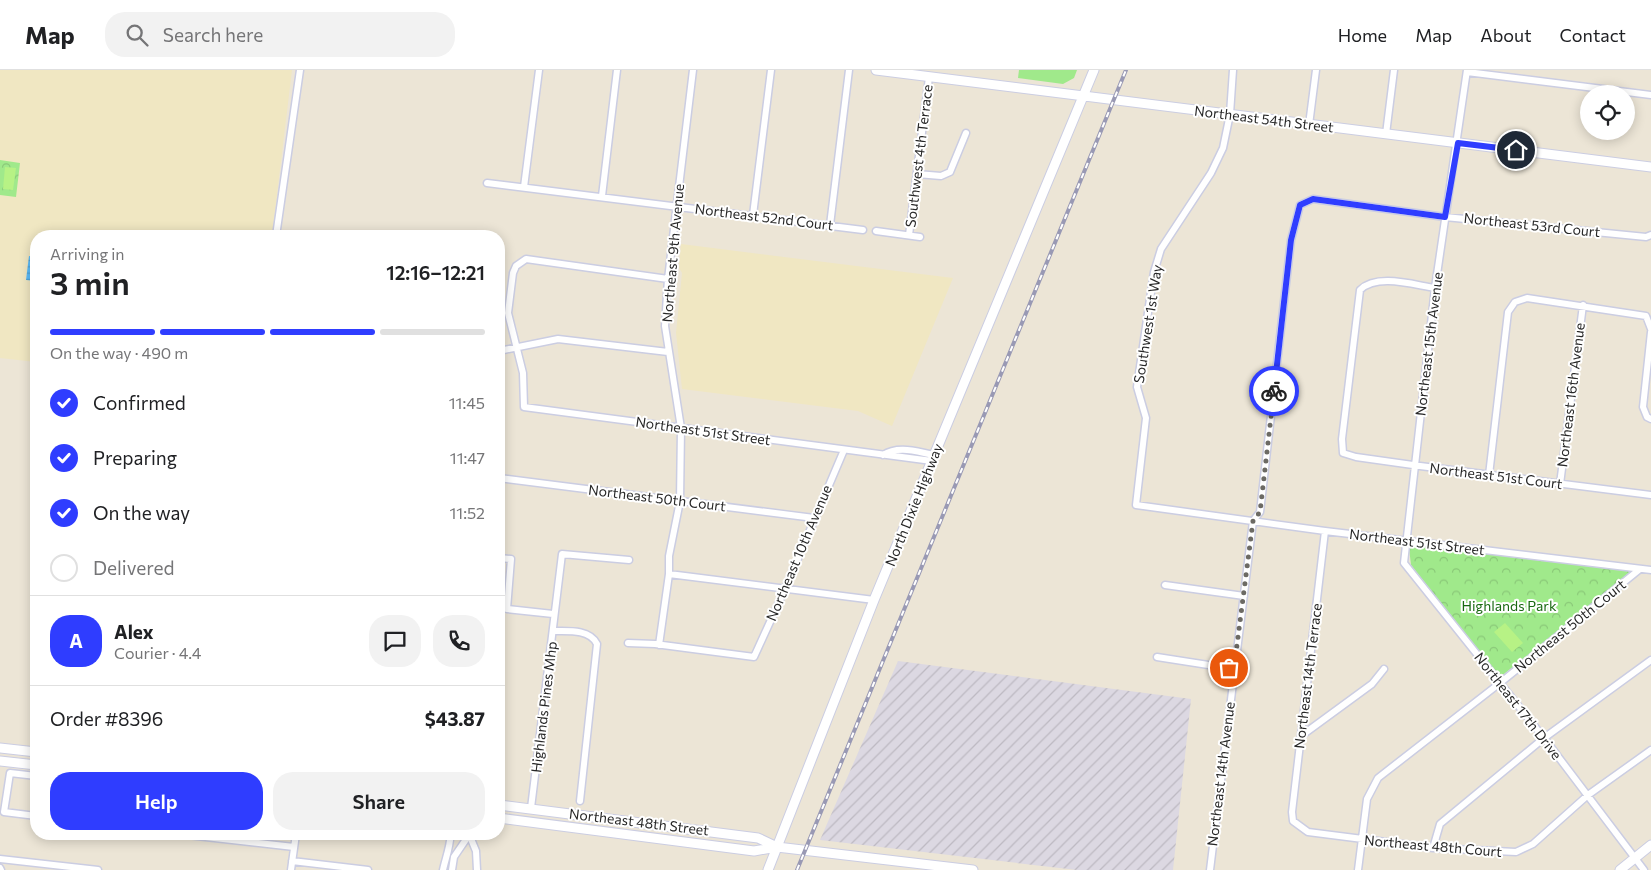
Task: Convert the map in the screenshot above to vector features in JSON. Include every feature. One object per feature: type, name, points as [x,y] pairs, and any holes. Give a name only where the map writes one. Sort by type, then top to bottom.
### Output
[{"type":"main road","name":"Northeast 54th Street","points":[[876,70],[1386,134],[1458,146],[1651,167]]},
{"type":"main road","name":"North Dixie Highway","points":[[768,870],[874,600],[1094,70]]},
{"type":"main road","points":[[0,748],[30,751]]},
{"type":"main road","points":[[0,761],[30,764]]},
{"type":"main road","name":"Northeast 48th Street","points":[[505,806],[758,838],[777,847]]},
{"type":"main road","points":[[505,810],[534,813],[548,810]]},
{"type":"main road","name":"Northeast 48th Street","points":[[505,819],[754,851],[777,847],[973,870]]},
{"type":"main road","points":[[1620,870],[1651,845]]},
{"type":"street","points":[[277,230],[300,70]]},
{"type":"street","points":[[524,187],[540,70]]},
{"type":"street","points":[[602,196],[617,70]]},
{"type":"street","name":"Northeast 9th Avenue","points":[[659,645],[669,574],[669,556],[680,501],[681,428],[665,326],[668,279],[693,70]]},
{"type":"street","points":[[753,215],[771,70]]},
{"type":"street","points":[[830,225],[849,70]]},
{"type":"street","name":"Southwest 1st Way","points":[[1136,505],[1146,418],[1137,387],[1154,272],[1161,249],[1218,159],[1230,114],[1233,70]]},
{"type":"street","points":[[1309,125],[1316,70]]},
{"type":"street","points":[[1386,134],[1394,70]]},
{"type":"street","points":[[1467,71],[1651,95]]},
{"type":"street","name":"Northeast 15th Avenue","points":[[1408,540],[1414,465],[1435,288],[1458,146],[1467,71]]},
{"type":"street","name":"Southwest 4th Terrace","points":[[909,234],[929,77]]},
{"type":"street","points":[[917,174],[941,176],[950,172],[966,133]]},
{"type":"street","name":"Northeast 52nd Court","points":[[487,182],[863,230]]},
{"type":"street","name":"Northeast 53rd Court","points":[[1300,205],[1313,199],[1445,217],[1648,236]]},
{"type":"street","name":"Northeast 14th Avenue","points":[[1210,870],[1253,521],[1260,512],[1291,240],[1300,205]]},
{"type":"street","points":[[876,231],[920,237]]},
{"type":"street","points":[[516,347],[508,313],[513,273],[516,266],[526,259],[668,279]]},
{"type":"street","name":"Northeast 51st Court","points":[[1435,288],[1378,281],[1367,283],[1360,290],[1342,439],[1343,452],[1356,457],[1651,495]]},
{"type":"street","points":[[1489,475],[1508,312],[1515,302],[1527,298],[1646,316],[1651,330],[1643,408],[1649,418]]},
{"type":"street","name":"Northeast 16th Avenue","points":[[1560,484],[1583,305]]},
{"type":"street","points":[[505,350],[558,339],[668,352]]},
{"type":"street","name":"Northeast 51st Street","points":[[516,347],[523,373],[524,407],[883,455],[890,450],[902,449],[933,458]]},
{"type":"street","name":"Northeast 10th Avenue","points":[[659,645],[754,657],[786,589],[814,518],[844,450]]},
{"type":"street","name":"Northeast 50th Court","points":[[505,479],[814,518]]},
{"type":"street","name":"Northeast 51st Street","points":[[1136,505],[1325,531],[1651,570]]},
{"type":"street","name":"Northeast 14th Terrace","points":[[1293,821],[1325,531]]},
{"type":"street","name":"Northeast 17th Drive","points":[[1408,540],[1404,563],[1544,738],[1644,870]]},
{"type":"street","points":[[554,631],[553,614],[562,554],[629,560]]},
{"type":"street","points":[[505,558],[511,559],[507,609],[553,614]]},
{"type":"street","name":"Northeast 50th Court","points":[[1500,683],[1640,569]]},
{"type":"street","points":[[669,574],[874,600]]},
{"type":"street","points":[[1165,585],[1244,596]]},
{"type":"street","name":"Highlands Pines Mhp","points":[[531,808],[554,631],[588,634],[594,638],[597,644],[580,801]]},
{"type":"street","points":[[628,643],[659,645]]},
{"type":"street","points":[[1157,657],[1234,668]]},
{"type":"street","points":[[1433,848],[1440,824],[1544,738],[1651,660]]},
{"type":"street","points":[[1301,736],[1372,684],[1384,669]]},
{"type":"street","points":[[1358,870],[1367,799],[1378,778],[1500,683]]},
{"type":"street","name":"Northeast 48th Court","points":[[1293,821],[1308,832],[1362,840],[1433,848],[1516,852],[1532,844],[1588,796],[1651,750]]},
{"type":"street","points":[[30,775],[10,773],[4,812],[30,815]]},
{"type":"street","points":[[232,840],[294,847]]},
{"type":"street","points":[[290,870],[295,840]]},
{"type":"street","points":[[443,870],[450,840]]},
{"type":"street","points":[[452,870],[454,857],[465,840]]},
{"type":"street","points":[[471,840],[476,851],[477,870]]},
{"type":"street","points":[[0,859],[98,870]]},
{"type":"street","points":[[292,861],[368,870]]},
{"type":"shaded area","points":[[0,70],[292,70],[273,230],[30,230],[30,361],[0,358]]},
{"type":"shaded area","points":[[681,244],[953,278],[892,426],[858,411],[682,389],[676,333],[682,273],[679,268]]},
{"type":"shaded area","points":[[898,661],[1191,699],[1173,870],[1077,870],[820,840]]},
{"type":"green space","points":[[1019,70],[1077,70],[1074,78],[1063,84],[1018,78]]},
{"type":"green space","points":[[0,160],[20,163],[16,197],[0,195]]},
{"type":"green space","points":[[5,167],[16,168],[13,190],[3,189]]},
{"type":"green space","name":"Highlands Park","points":[[1417,545],[1627,568],[1630,573],[1629,577],[1504,674],[1496,674],[1411,565],[1409,548]]},
{"type":"green space","points":[[1505,623],[1523,643],[1512,652],[1494,632]]},
{"type":"water","points":[[29,256],[30,256],[30,280],[26,280]]},
{"type":"railway","points":[[797,870],[1126,70]]},
{"type":"way so far","points":[[1229,668],[1234,668],[1253,521],[1260,512],[1274,391]]},
{"type":"route","points":[[1274,391],[1291,240],[1300,205],[1313,199],[1445,217],[1458,143],[1516,150]]}]
